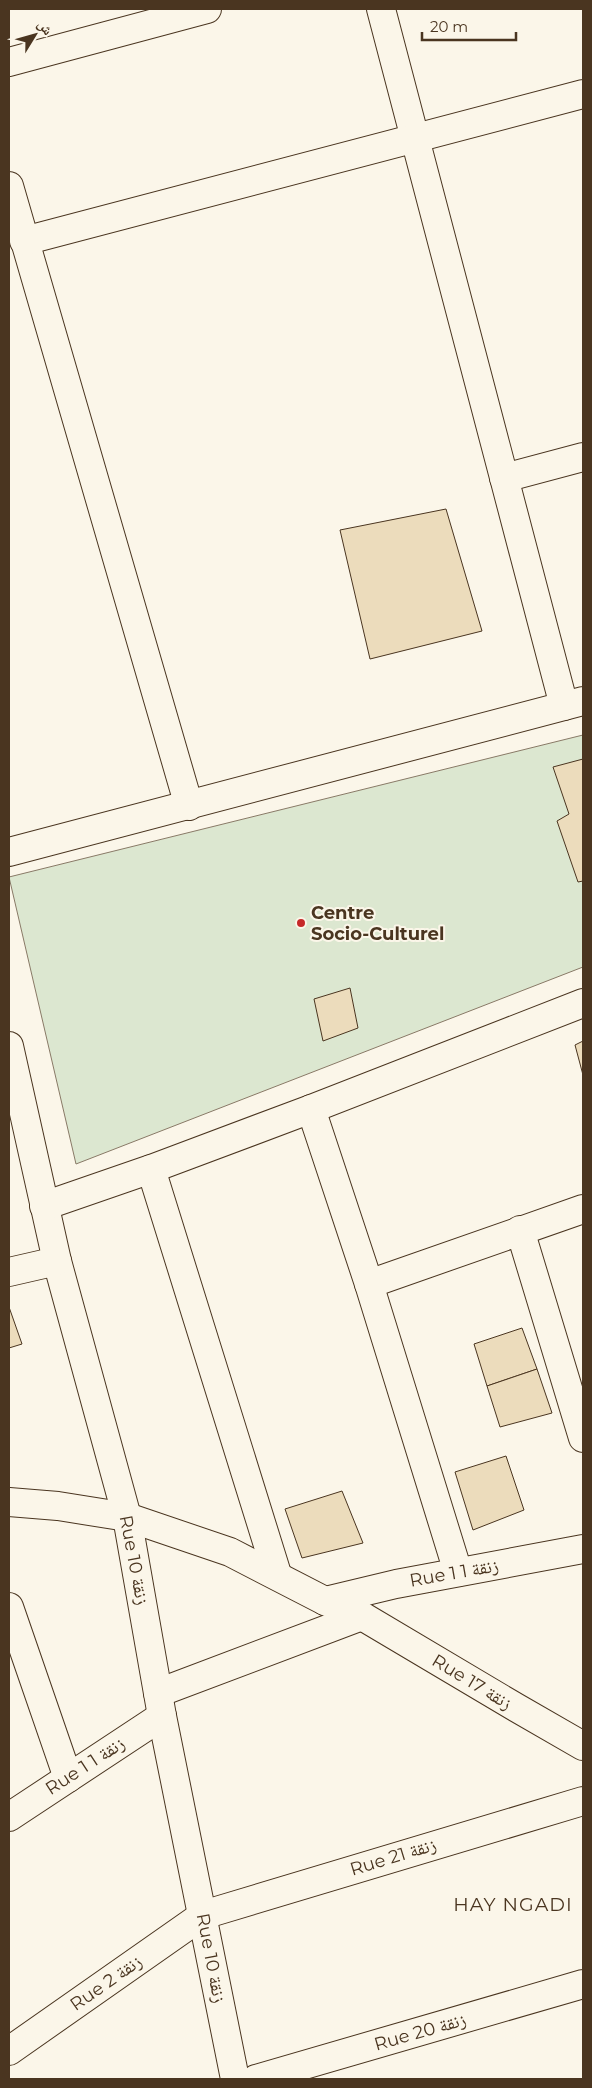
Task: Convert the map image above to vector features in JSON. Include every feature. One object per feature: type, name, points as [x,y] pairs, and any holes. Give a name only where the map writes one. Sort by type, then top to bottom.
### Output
[{"type":"street","points":[[9,62],[207,9]]},
{"type":"street","points":[[9,852],[574,703],[504,478],[381,9]]},
{"type":"street","points":[[24,241],[583,94]]},
{"type":"street","points":[[9,186],[189,806]]},
{"type":"street","points":[[504,478],[583,457]]},
{"type":"street","points":[[44,1206],[151,1169],[311,1109],[583,1003]]},
{"type":"street","name":"Rue 10 زنقة","points":[[9,1046],[13,1089],[57,1261],[127,1517],[160,1704],[203,1915],[228,2075]]},
{"type":"street","points":[[311,1109],[369,1284],[458,1572]]},
{"type":"street","points":[[151,1169],[277,1574]]},
{"type":"street","points":[[369,1284],[583,1209]]},
{"type":"street","points":[[520,1230],[583,1438]]},
{"type":"street","points":[[9,1272],[57,1261]]},
{"type":"street","name":"Rue 17 زنقة","points":[[9,1502],[58,1506],[127,1517],[230,1552],[277,1574],[325,1601],[362,1616],[583,1746]]},
{"type":"street","name":"Rue 1 زنقة 1","points":[[325,1601],[396,1584],[583,1549]]},
{"type":"street","points":[[9,1608],[68,1778]]},
{"type":"street","points":[[160,1704],[362,1616]]},
{"type":"street","name":"Rue 1 زنقة 1","points":[[9,1817],[68,1778],[160,1704]]},
{"type":"street","name":"Rue 21 زنقة","points":[[203,1915],[583,1801]]},
{"type":"street","name":"Rue 2 زنقة","points":[[9,2051],[203,1915]]},
{"type":"street","name":"Rue 20 زنقة","points":[[256,2079],[583,1984]]},
{"type":"green space","name":"Centre Socio-Culturel","points":[[583,735],[583,967],[76,1164],[9,877]]},
{"type":"building","points":[[446,509],[482,631],[370,659],[340,530]]},
{"type":"building","points":[[583,759],[583,881],[578,882],[557,821],[569,814],[553,767]]},
{"type":"building","points":[[350,988],[358,1028],[323,1041],[314,999]]},
{"type":"building","points":[[583,1041],[583,1075],[575,1045]]},
{"type":"building","points":[[9,1307],[22,1344],[9,1348]]},
{"type":"building","points":[[522,1328],[537,1369],[487,1386],[474,1344]]},
{"type":"building","points":[[537,1369],[552,1413],[500,1427],[487,1386]]},
{"type":"building","points":[[506,1456],[524,1510],[473,1530],[455,1472]]},
{"type":"building","points":[[342,1491],[363,1543],[302,1558],[285,1509]]},
{"type":"place","name":"Centre Socio-Culturel","points":[[301,923]]},
{"type":"district","name":"HAY NGADI","points":[[513,1904]]}]
